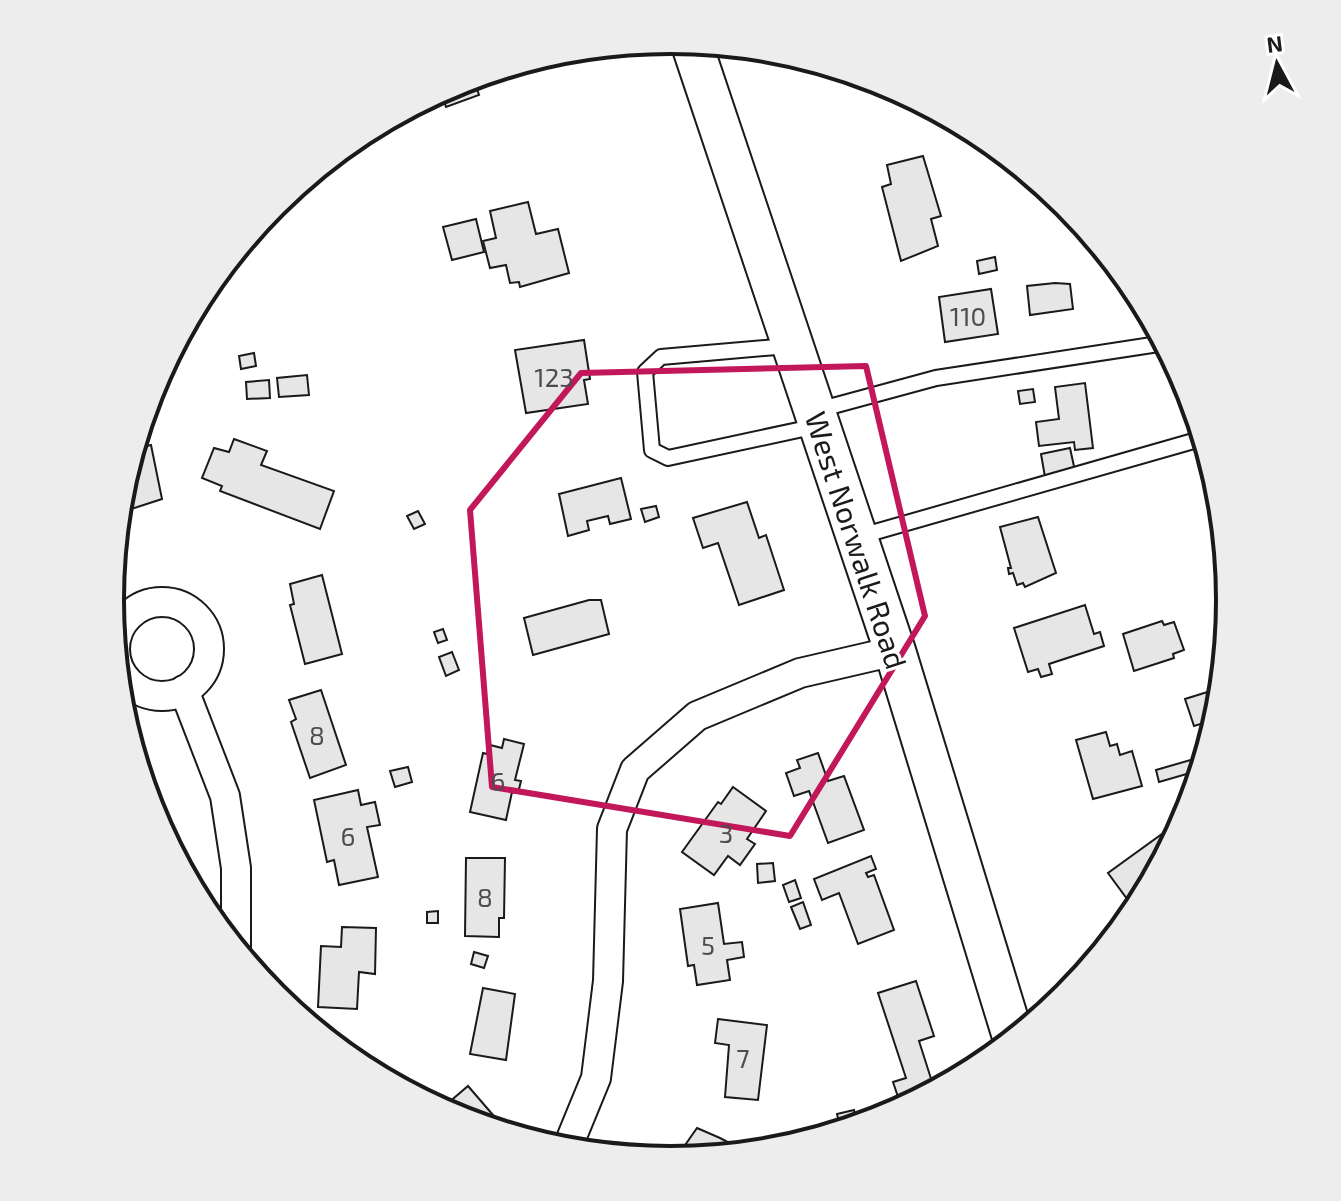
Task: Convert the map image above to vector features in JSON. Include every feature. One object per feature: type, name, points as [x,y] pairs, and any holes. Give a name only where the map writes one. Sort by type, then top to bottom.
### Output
[{"type":"main road","name":"West Norwalk Road","points":[[695,55],[895,651],[1010,1028]]},
{"type":"street","points":[[572,1137],[596,1078],[608,981],[612,829],[635,770],[697,716],[800,673],[895,651]]},
{"type":"street","points":[[184,690],[225,796],[236,868],[236,932]]},
{"type":"lane","points":[[793,346],[661,357],[653,362],[645,372],[652,450],[668,458],[817,418],[936,378],[1153,345]]},
{"type":"lane","points":[[856,537],[1193,441]]},
{"type":"highlighted area","points":[[866,366],[925,616],[790,836],[492,787],[470,510],[581,373]]},
{"type":"building","points":[[477,90],[479,95],[446,107],[445,103]]},
{"type":"building","points":[[923,156],[941,216],[931,219],[938,246],[901,261],[882,187],[891,184],[887,165]]},
{"type":"building","points":[[528,202],[536,234],[558,229],[569,273],[520,287],[519,282],[510,283],[506,265],[490,268],[483,241],[496,238],[490,211]]},
{"type":"building","points":[[476,219],[484,252],[452,260],[443,227]]},
{"type":"building","points":[[995,257],[997,270],[979,274],[977,261]]},
{"type":"building","points":[[1070,284],[1073,309],[1030,315],[1027,286]]},
{"type":"building","points":[[991,289],[998,334],[945,342],[939,297]]},
{"type":"building","points":[[584,340],[590,379],[584,380],[588,404],[526,413],[515,350]]},
{"type":"building","points":[[254,353],[256,366],[241,369],[239,356]]},
{"type":"building","points":[[307,375],[309,395],[279,397],[277,378]]},
{"type":"building","points":[[269,380],[270,398],[247,399],[246,382]]},
{"type":"building","points":[[1085,383],[1093,448],[1075,450],[1074,442],[1039,446],[1036,422],[1059,419],[1055,387]]},
{"type":"building","points":[[1033,389],[1035,402],[1020,404],[1018,391]]},
{"type":"building","points":[[234,439],[267,451],[261,465],[334,491],[320,529],[220,491],[222,486],[202,478],[214,448],[229,452]]},
{"type":"building","points":[[151,445],[162,499],[132,509],[143,459],[147,446]]},
{"type":"building","points":[[1070,448],[1075,471],[1045,477],[1041,454]]},
{"type":"building","points":[[621,478],[631,519],[610,524],[608,516],[587,521],[589,530],[568,536],[559,494]]},
{"type":"building","points":[[747,502],[759,538],[766,535],[784,590],[739,605],[718,543],[703,548],[693,518]]},
{"type":"building","points":[[656,506],[659,517],[645,522],[641,509]]},
{"type":"building","points":[[418,511],[425,524],[414,529],[407,516]]},
{"type":"building","points":[[1038,517],[1056,573],[1025,587],[1023,583],[1017,585],[1013,573],[1009,574],[1008,568],[1011,568],[1000,527]]},
{"type":"building","points":[[322,575],[342,654],[305,664],[290,605],[294,604],[290,584]]},
{"type":"building","points":[[589,600],[601,600],[609,634],[533,655],[524,618]]},
{"type":"building","points":[[1085,605],[1094,634],[1100,632],[1104,646],[1049,664],[1052,674],[1041,677],[1038,669],[1028,672],[1014,628]]},
{"type":"building","points":[[1162,621],[1164,625],[1174,622],[1184,650],[1173,654],[1174,658],[1134,671],[1123,634]]},
{"type":"building","points":[[443,629],[447,640],[438,643],[434,632]]},
{"type":"building","points":[[452,652],[459,670],[446,676],[439,657]]},
{"type":"building","points":[[321,690],[346,765],[310,778],[291,722],[296,719],[289,700]]},
{"type":"building","points":[[1209,692],[1202,723],[1194,726],[1185,699]]},
{"type":"building","points":[[1106,732],[1110,746],[1117,744],[1120,755],[1132,751],[1142,786],[1093,799],[1076,740]]},
{"type":"building","points":[[504,739],[524,744],[515,780],[521,781],[518,793],[512,792],[506,820],[470,812],[483,753],[487,754],[490,745],[502,748]]},
{"type":"building","points":[[818,753],[828,781],[844,776],[864,830],[828,843],[809,791],[794,796],[786,773],[800,768],[797,760]]},
{"type":"building","points":[[1193,759],[1189,773],[1159,782],[1156,770]]},
{"type":"building","points":[[408,767],[412,782],[395,787],[390,771]]},
{"type":"building","points":[[733,787],[766,811],[747,839],[755,844],[740,865],[728,856],[714,875],[682,852],[718,802],[721,804]]},
{"type":"building","points":[[358,790],[361,805],[375,802],[380,825],[367,827],[378,877],[339,885],[334,860],[327,862],[314,800]]},
{"type":"building","points":[[1162,834],[1164,836],[1128,900],[1108,873]]},
{"type":"building","points":[[871,856],[876,869],[866,873],[868,877],[874,875],[894,930],[858,944],[839,893],[822,900],[814,879]]},
{"type":"building","points":[[466,858],[505,858],[504,918],[499,918],[499,937],[465,936]]},
{"type":"building","points":[[773,863],[775,881],[758,883],[757,864]]},
{"type":"building","points":[[795,880],[801,898],[789,902],[783,885]]},
{"type":"building","points":[[803,902],[811,925],[800,929],[791,907]]},
{"type":"building","points":[[718,903],[724,944],[742,942],[744,957],[727,960],[730,980],[697,985],[694,965],[688,966],[680,909]]},
{"type":"building","points":[[438,911],[438,923],[427,923],[427,912]]},
{"type":"building","points":[[342,927],[376,928],[375,974],[359,972],[357,1009],[318,1007],[321,946],[341,947]]},
{"type":"building","points":[[474,952],[488,956],[484,968],[471,964]]},
{"type":"building","points":[[916,981],[934,1036],[919,1041],[932,1081],[898,1097],[893,1082],[906,1078],[878,993]]},
{"type":"building","points":[[483,988],[515,994],[506,1060],[470,1054]]},
{"type":"building","points":[[718,1019],[767,1025],[758,1100],[725,1097],[729,1045],[715,1043]]},
{"type":"building","points":[[468,1086],[493,1115],[491,1117],[451,1101]]},
{"type":"building","points":[[854,1110],[855,1115],[839,1120],[837,1114]]},
{"type":"building","points":[[697,1128],[730,1143],[706,1146],[684,1147]]}]
